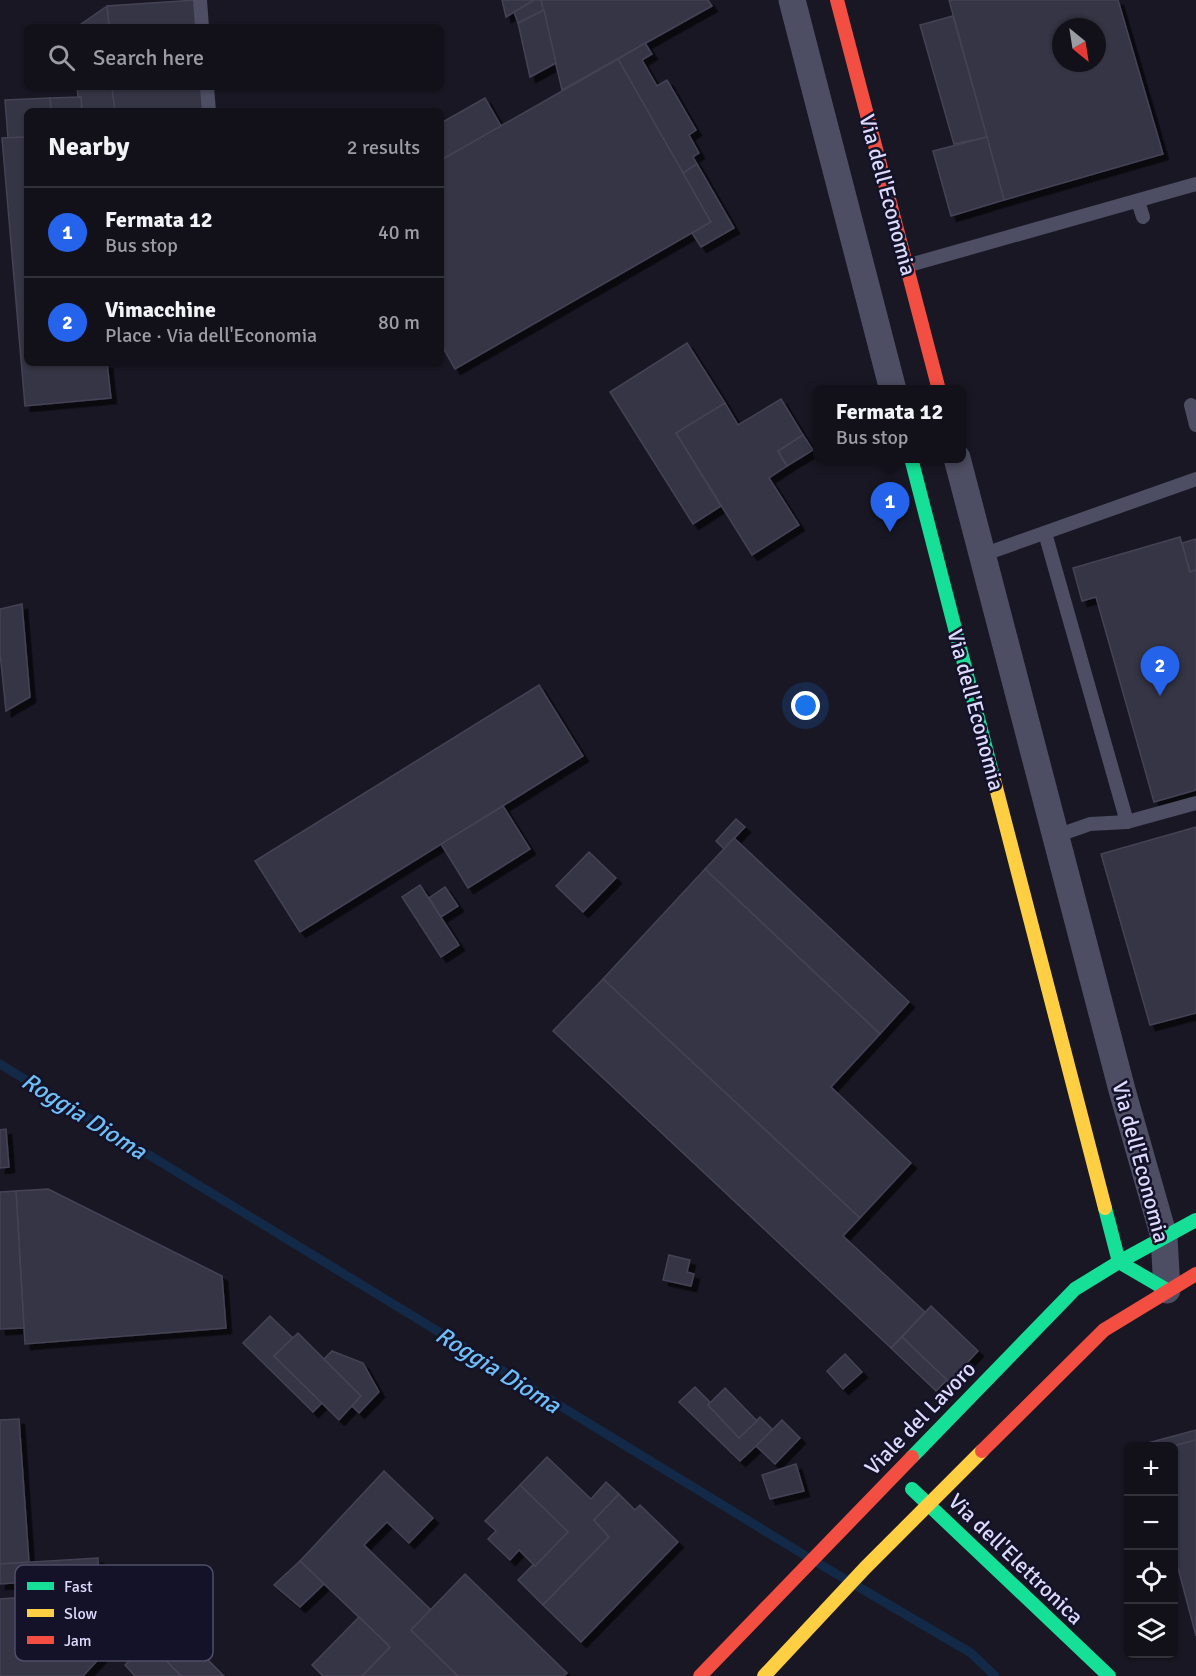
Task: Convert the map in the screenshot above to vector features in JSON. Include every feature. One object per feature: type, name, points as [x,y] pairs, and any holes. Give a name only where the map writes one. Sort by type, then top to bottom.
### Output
[{"type":"street","name":"Via dell'Economia","points":[[792,0],[892,385]]},
{"type":"street","name":"Via dell'Economia","points":[[837,0],[938,385]]},
{"type":"street","name":"Via dell'Economia","points":[[912,463],[1119,1262],[1167,1290]]},
{"type":"street","name":"Via dell'Economia","points":[[958,463],[1122,1090],[1164,1237],[1167,1290]]},
{"type":"street","name":"Viale del Lavoro","points":[[700,1676],[1075,1289],[1196,1220]]},
{"type":"street","points":[[764,1676],[865,1568],[1104,1330],[1196,1274]]},
{"type":"street","name":"Via dell'Elettronica","points":[[895,1473],[1108,1676]]},
{"type":"lane","points":[[200,0],[202,24]]},
{"type":"lane","points":[[207,90],[209,108]]},
{"type":"lane","points":[[906,266],[1196,184]]},
{"type":"lane","points":[[1138,201],[1143,217]]},
{"type":"lane","points":[[1191,405],[1196,425]]},
{"type":"lane","points":[[982,555],[1196,479]]},
{"type":"lane","points":[[1045,533],[1127,822]]},
{"type":"lane","points":[[1056,836],[1090,824],[1127,822],[1196,803]]},
{"type":"building","points":[[195,0],[197,24],[109,24],[107,6]]},
{"type":"building","points":[[502,0],[534,0],[506,17]]},
{"type":"building","points":[[534,0],[541,0],[544,10],[518,23],[514,12]]},
{"type":"building","points":[[541,0],[708,0],[712,6],[562,90]]},
{"type":"building","points":[[949,0],[1118,0],[1163,154],[1004,200]]},
{"type":"building","points":[[107,6],[109,24],[81,24]]},
{"type":"building","points":[[544,10],[556,63],[530,77],[518,23]]},
{"type":"building","points":[[953,16],[987,137],[954,144],[920,25]]},
{"type":"building","points":[[645,43],[652,54],[642,60],[657,86],[667,80],[696,130],[689,135],[699,153],[693,157],[697,164],[683,173],[618,59]]},
{"type":"building","points":[[618,59],[711,222],[455,369],[444,349],[444,158]]},
{"type":"building","points":[[77,90],[112,90],[115,108],[82,108],[81,97],[78,97]]},
{"type":"building","points":[[112,90],[201,90],[203,108],[115,108]]},
{"type":"building","points":[[81,97],[82,108],[51,108],[50,98]]},
{"type":"building","points":[[50,98],[51,108],[24,108],[24,137],[8,138],[5,100]]},
{"type":"building","points":[[485,98],[501,126],[444,158],[444,121]]},
{"type":"building","points":[[24,137],[24,366],[107,366],[111,398],[25,406],[2,138]]},
{"type":"building","points":[[987,137],[1004,200],[951,216],[933,151]]},
{"type":"building","points":[[697,164],[734,228],[701,247],[692,233],[711,222],[683,173]]},
{"type":"building","points":[[687,343],[725,403],[676,433],[721,506],[693,524],[610,392]]},
{"type":"building","points":[[781,399],[803,435],[778,451],[787,466],[769,478],[799,525],[752,555],[676,433],[725,403],[738,425]]},
{"type":"building","points":[[803,435],[813,450],[787,466],[778,451]]},
{"type":"building","points":[[1180,537],[1190,572],[1196,570],[1196,790],[1154,802],[1096,597],[1082,601],[1073,568]]},
{"type":"building","points":[[1196,539],[1196,570],[1190,572],[1182,543]]},
{"type":"building","points":[[22,604],[30,697],[6,711],[0,653],[0,609]]},
{"type":"building","points":[[539,685],[583,756],[300,932],[255,861]]},
{"type":"building","points":[[503,806],[530,849],[468,888],[441,844]]},
{"type":"building","points":[[736,819],[745,827],[724,849],[716,841]]},
{"type":"building","points":[[1196,827],[1196,1013],[1150,1025],[1101,854]]},
{"type":"building","points":[[734,838],[909,1002],[880,1034],[705,869]]},
{"type":"building","points":[[589,852],[616,878],[583,912],[556,886]]},
{"type":"building","points":[[705,869],[880,1034],[831,1087],[911,1163],[860,1218],[603,979]]},
{"type":"building","points":[[420,885],[459,945],[441,957],[402,897]]},
{"type":"building","points":[[445,887],[458,906],[441,917],[429,898]]},
{"type":"building","points":[[603,979],[860,1218],[843,1236],[925,1312],[891,1348],[553,1031]]},
{"type":"building","points":[[6,1129],[9,1167],[0,1168],[0,1130]]},
{"type":"building","points":[[48,1189],[222,1276],[226,1328],[25,1344],[16,1191]]},
{"type":"building","points":[[16,1191],[24,1328],[0,1329],[0,1192]]},
{"type":"building","points":[[669,1255],[690,1260],[687,1272],[694,1274],[691,1286],[663,1280]]},
{"type":"building","points":[[931,1306],[978,1351],[949,1382],[902,1337]]},
{"type":"building","points":[[270,1316],[293,1338],[274,1356],[322,1403],[313,1412],[243,1343]]},
{"type":"building","points":[[298,1333],[361,1396],[339,1420],[274,1356]]},
{"type":"building","points":[[902,1337],[947,1380],[936,1391],[891,1348]]},
{"type":"building","points":[[332,1351],[363,1363],[379,1392],[359,1413],[352,1406],[361,1396],[324,1359]]},
{"type":"building","points":[[845,1354],[862,1372],[843,1389],[827,1371]]},
{"type":"building","points":[[695,1387],[710,1402],[708,1405],[739,1438],[760,1417],[773,1430],[740,1461],[679,1402]]},
{"type":"building","points":[[725,1388],[757,1421],[739,1438],[708,1405]]},
{"type":"building","points":[[19,1419],[29,1562],[0,1564],[0,1420]]},
{"type":"building","points":[[782,1420],[800,1438],[775,1464],[756,1446]]},
{"type":"building","points":[[1196,1430],[1196,1440],[1178,1445],[1178,1442],[1151,1442]]},
{"type":"building","points":[[1196,1440],[1196,1636],[1178,1568],[1178,1445]]},
{"type":"building","points":[[547,1457],[591,1499],[606,1482],[619,1494],[594,1520],[609,1537],[543,1605],[518,1580],[568,1532],[520,1485]]},
{"type":"building","points":[[796,1464],[804,1491],[770,1499],[762,1475]]},
{"type":"building","points":[[384,1471],[433,1518],[409,1543],[387,1522],[364,1545],[431,1610],[411,1630],[458,1676],[362,1676],[390,1647],[300,1561]]},
{"type":"building","points":[[520,1485],[568,1532],[535,1566],[519,1550],[510,1560],[488,1539],[496,1531],[485,1521]]},
{"type":"building","points":[[619,1494],[635,1510],[640,1505],[678,1542],[581,1642],[543,1605],[609,1537],[594,1520]]},
{"type":"building","points":[[98,1558],[98,1565],[15,1565],[15,1583],[0,1584],[0,1564]]},
{"type":"building","points":[[300,1561],[324,1584],[300,1607],[274,1585]]},
{"type":"building","points":[[465,1574],[567,1673],[564,1676],[458,1676],[411,1630]]},
{"type":"building","points":[[15,1598],[15,1661],[97,1661],[83,1676],[0,1676],[0,1599]]},
{"type":"building","points":[[359,1617],[390,1647],[362,1676],[323,1676],[312,1665]]},
{"type":"building","points":[[129,1661],[166,1661],[181,1676],[135,1676],[125,1665]]},
{"type":"building","points":[[166,1661],[209,1661],[224,1676],[181,1676]]},
{"type":"waterway","name":"Roggia Dioma","points":[[0,1064],[806,1556]]},
{"type":"waterway","name":"Roggia Dioma","points":[[818,1563],[845,1579]]},
{"type":"waterway","name":"Roggia Dioma","points":[[857,1586],[971,1653],[995,1676]]},
{"type":"traffic: fast","points":[[912,463],[993,776]]},
{"type":"traffic: fast","points":[[1105,1208],[1119,1262],[1167,1290]]},
{"type":"traffic: fast","points":[[912,1457],[1075,1289],[1196,1220]]},
{"type":"traffic: fast","points":[[912,1489],[1109,1676]]},
{"type":"traffic: slow","points":[[993,776],[1105,1208]]},
{"type":"traffic: slow","points":[[764,1676],[865,1568],[982,1451]]},
{"type":"traffic: jam","points":[[837,0],[938,385]]},
{"type":"traffic: jam","points":[[982,1451],[1104,1330],[1196,1274]]},
{"type":"traffic: jam","points":[[700,1676],[912,1457]]},
{"type":"place","name":"Fermata 12","points":[[890,532]]},
{"type":"place","name":"Vimacchine","points":[[1160,696]]}]
